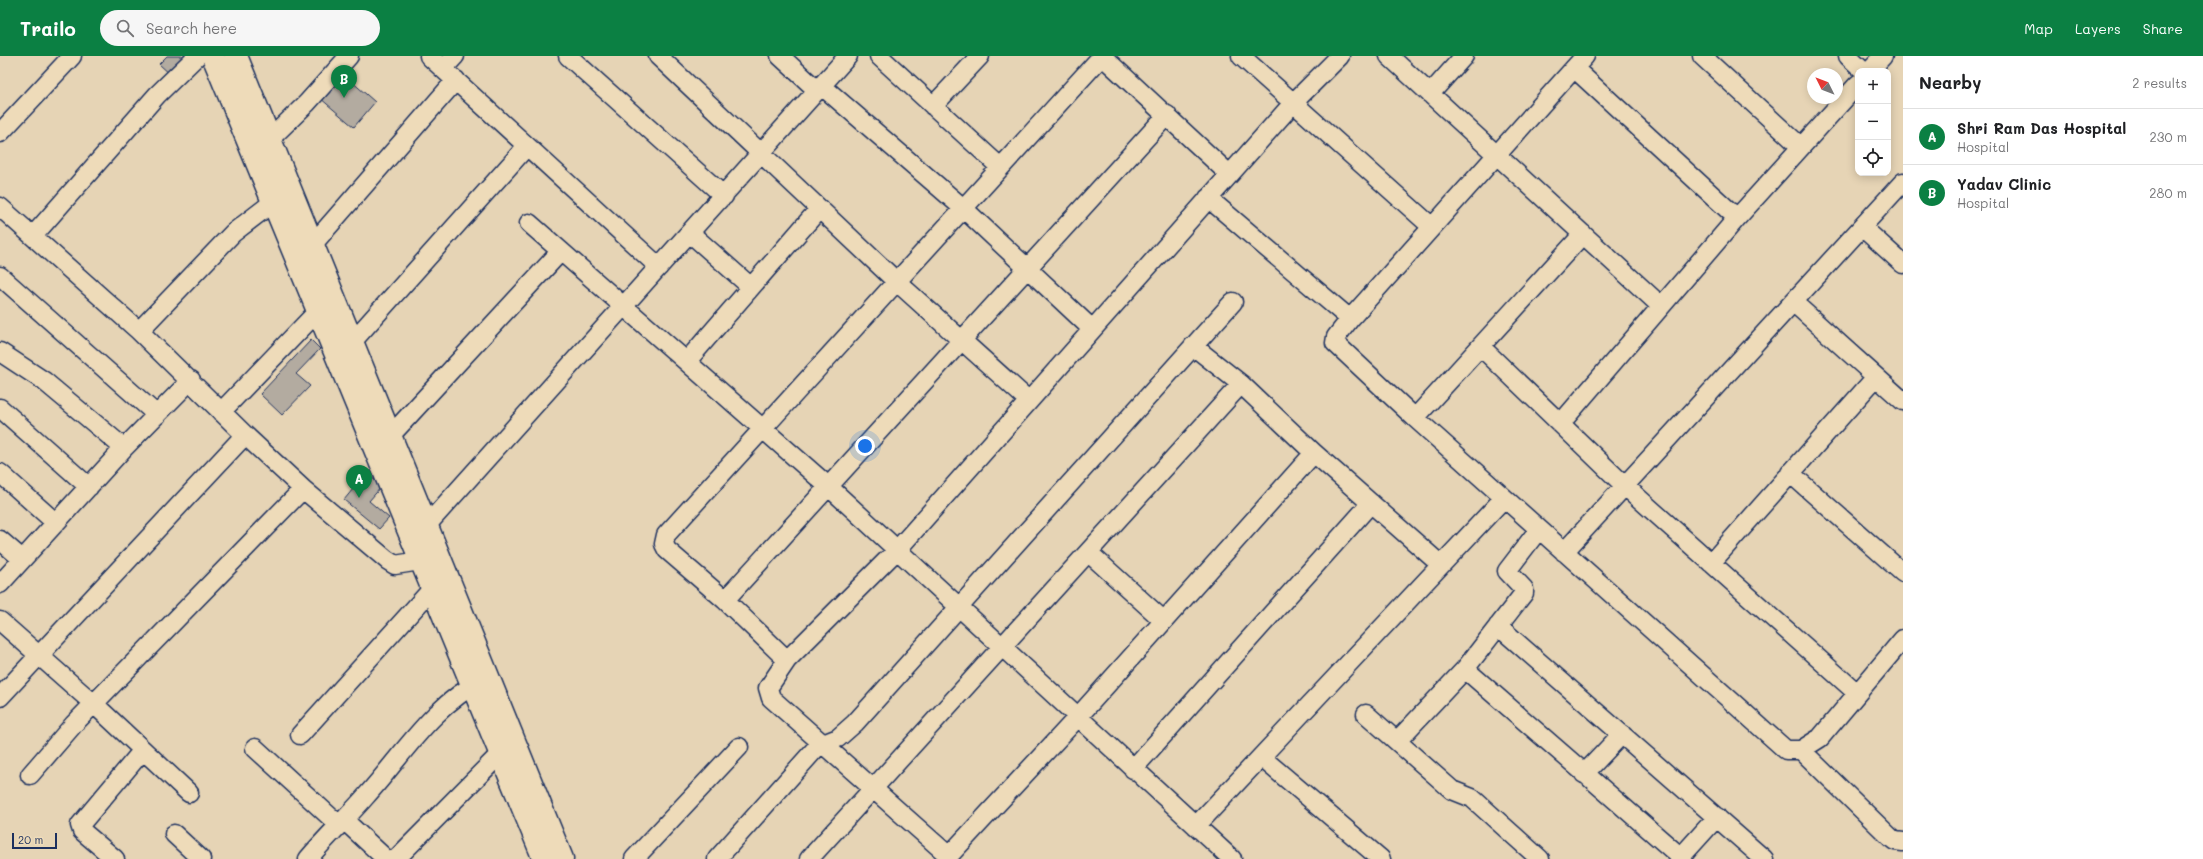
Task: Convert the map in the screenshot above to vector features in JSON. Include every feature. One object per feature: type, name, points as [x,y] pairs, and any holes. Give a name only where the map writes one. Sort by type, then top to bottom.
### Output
[{"type":"main road","points":[[213,56],[272,203],[432,589],[481,681],[562,859]]},
{"type":"main road","points":[[236,56],[248,90],[270,139],[427,525],[481,681],[501,753],[544,859]]},
{"type":"street","points":[[0,133],[72,56]]},
{"type":"street","points":[[33,236],[157,95],[197,56]]},
{"type":"street","points":[[270,139],[307,103],[349,56]]},
{"type":"street","points":[[429,56],[451,68],[526,146],[659,267]]},
{"type":"street","points":[[568,56],[724,196]]},
{"type":"street","points":[[658,56],[897,282],[963,339],[1028,400]]},
{"type":"street","points":[[780,56],[963,208],[1092,329]]},
{"type":"street","points":[[427,525],[724,196],[848,56]]},
{"type":"street","points":[[879,56],[1000,167]]},
{"type":"street","points":[[934,106],[980,56]]},
{"type":"street","points":[[787,660],[725,600],[667,550],[664,544],[665,537],[674,524],[763,430],[1102,56],[1229,174]]},
{"type":"street","points":[[1241,56],[1432,227]]},
{"type":"street","points":[[1314,453],[1077,718],[948,858],[821,744],[768,693],[768,688],[787,660],[897,550],[1229,174],[1294,102],[1340,56]]},
{"type":"street","points":[[1389,56],[1661,306]]},
{"type":"street","points":[[1430,94],[1464,56]]},
{"type":"street","points":[[1702,56],[1801,147]]},
{"type":"street","points":[[1848,56],[1861,68]]},
{"type":"street","points":[[1872,68],[1883,56]]},
{"type":"street","points":[[1737,218],[1579,62],[1350,319],[1336,337],[1334,343],[1564,552],[1783,747],[1790,751],[1801,750],[1820,738],[1903,638]]},
{"type":"street","points":[[313,244],[451,68]]},
{"type":"street","points":[[1561,423],[1737,218],[1855,87]]},
{"type":"street","points":[[725,600],[1167,115]]},
{"type":"street","points":[[352,342],[526,146]]},
{"type":"street","points":[[1564,552],[1903,182]]},
{"type":"street","points":[[1208,198],[1350,319]]},
{"type":"street","points":[[139,332],[233,233],[272,203]]},
{"type":"street","points":[[0,207],[139,332],[303,489],[390,563],[396,565],[420,561]]},
{"type":"street","points":[[687,361],[819,209]]},
{"type":"street","points":[[529,223],[829,487],[960,607],[1077,718],[1232,859]]},
{"type":"street","points":[[1862,227],[1903,264]]},
{"type":"street","points":[[690,233],[751,287]]},
{"type":"street","points":[[1415,418],[1583,234]]},
{"type":"street","points":[[391,435],[561,251]]},
{"type":"street","points":[[0,276],[157,415]]},
{"type":"street","points":[[720,858],[821,744],[838,738],[855,723],[1233,302]]},
{"type":"street","points":[[1793,302],[1903,401]]},
{"type":"street","points":[[221,412],[317,312]]},
{"type":"street","points":[[1193,346],[1241,384],[1314,453],[1441,565]]},
{"type":"street","points":[[1481,347],[1625,486],[1857,693]]},
{"type":"street","points":[[0,352],[44,381],[124,448]]},
{"type":"street","points":[[1711,563],[1876,377]]},
{"type":"street","points":[[0,584],[124,448],[190,380]]},
{"type":"street","points":[[809,859],[1003,648],[1241,384]]},
{"type":"street","points":[[0,408],[89,486]]},
{"type":"street","points":[[0,697],[245,435]]},
{"type":"street","points":[[0,473],[56,523]]},
{"type":"street","points":[[1790,474],[1903,573]]},
{"type":"street","points":[[30,775],[94,704],[303,489]]},
{"type":"street","points":[[1196,826],[1504,498]]},
{"type":"street","points":[[1133,769],[1371,503]]},
{"type":"street","points":[[1397,741],[1465,669],[1525,591],[1508,574],[1508,569],[1539,529]]},
{"type":"street","points":[[0,540],[22,559]]},
{"type":"street","points":[[1089,553],[1164,621]]},
{"type":"street","points":[[300,735],[432,589]]},
{"type":"street","points":[[0,621],[94,704],[189,793]]},
{"type":"street","points":[[1498,626],[1764,859]]},
{"type":"street","points":[[1465,669],[1681,858],[1717,817]]},
{"type":"street","points":[[308,859],[366,796],[425,725],[445,705],[481,681]]},
{"type":"street","points":[[1366,714],[1452,790],[1472,798],[1540,859]]},
{"type":"street","points":[[1584,774],[1622,734]]},
{"type":"street","points":[[634,859],[739,747]]},
{"type":"street","points":[[255,748],[386,859]]},
{"type":"street","points":[[114,859],[82,831],[81,824],[143,750]]},
{"type":"street","points":[[1801,750],[1890,837],[1898,842],[1903,842]]},
{"type":"street","points":[[396,859],[501,753]]},
{"type":"street","points":[[1261,757],[1381,859]]},
{"type":"street","points":[[174,834],[202,859]]},
{"type":"building","points":[[167,56],[192,56],[172,76],[159,64]]},
{"type":"building","points":[[342,73],[375,102],[354,127],[320,98]]},
{"type":"building","points":[[311,340],[320,349],[296,374],[310,386],[282,415],[260,394]]},
{"type":"building","points":[[366,473],[382,486],[369,501],[389,518],[379,529],[344,500]]},
{"type":"place","name":"Yadav Clinic","points":[[344,98]]},
{"type":"place","name":"Shri Ram Das Hospital","points":[[359,498]]}]
